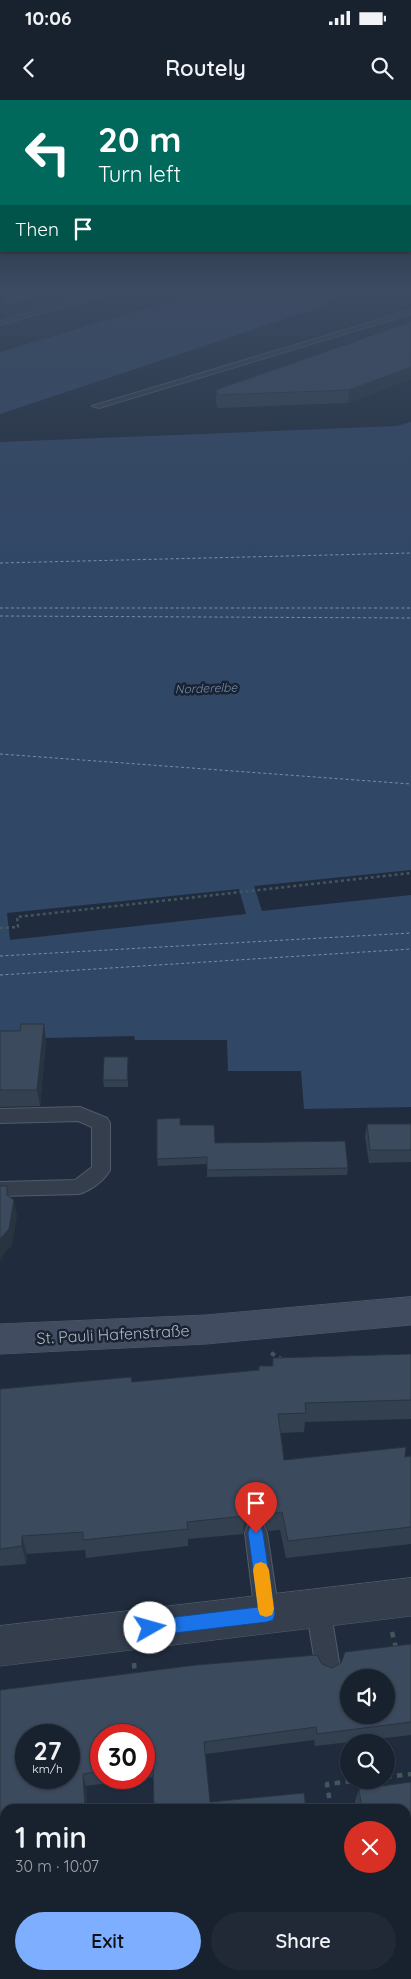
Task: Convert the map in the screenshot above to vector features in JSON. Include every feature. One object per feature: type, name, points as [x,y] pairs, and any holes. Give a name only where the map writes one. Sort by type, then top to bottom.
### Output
[{"type":"main road","name":"St. Pauli Hafenstraße","points":[[0,1339],[109,1336],[227,1328],[411,1311]]},
{"type":"street","points":[[0,1646],[411,1597]]},
{"type":"lane","points":[[96,406],[191,378]]},
{"type":"lane","points":[[0,1116],[80,1114],[101,1123],[101,1170],[79,1187],[0,1189]]},
{"type":"lane","points":[[256,1533],[267,1614]]},
{"type":"lane","points":[[318,1608],[328,1668]]},
{"type":"path","points":[[0,928],[18,927],[17,916],[411,873]]},
{"type":"path","points":[[227,1328],[290,1364]]},
{"type":"path","points":[[395,1776],[411,1774]]},
{"type":"path","points":[[330,1804],[327,1784],[340,1783]]},
{"type":"water","points":[[0,378],[109,378],[0,414]]},
{"type":"water","name":"Norderelbe","points":[[411,422],[411,1107],[304,1109],[301,1071],[228,1071],[227,1040],[135,1040],[134,1036],[0,1039],[0,442],[397,426]]},
{"type":"pier","points":[[411,870],[411,895],[262,911],[254,886]]},
{"type":"pier","points":[[239,889],[246,914],[10,940],[7,913]]},
{"type":"building","points":[[251,378],[382,378],[349,390],[217,395],[216,390]]},
{"type":"building","points":[[21,1024],[44,1024],[37,1090],[0,1090],[0,1031],[20,1031]]},
{"type":"building","points":[[104,1057],[128,1057],[127,1080],[103,1080]]},
{"type":"building","points":[[180,1118],[180,1125],[214,1125],[215,1143],[345,1141],[348,1168],[207,1170],[207,1157],[157,1159],[157,1119]]},
{"type":"building","points":[[367,1124],[411,1124],[411,1150],[370,1150]]},
{"type":"building","points":[[0,1186],[7,1186],[7,1195],[14,1200],[9,1229],[0,1239]]},
{"type":"building","points":[[411,1354],[411,1400],[305,1403],[306,1413],[278,1414],[284,1460],[406,1447],[405,1457],[411,1456],[411,1527],[288,1541],[282,1512],[270,1514],[266,1505],[256,1502],[247,1506],[244,1516],[187,1522],[188,1529],[83,1540],[83,1532],[22,1536],[22,1546],[0,1549],[0,1389],[131,1377],[132,1382],[259,1370],[259,1366],[273,1366],[273,1358]]},
{"type":"building","points":[[411,1644],[411,1722],[317,1734],[316,1727],[204,1742],[210,1802],[304,1793],[305,1804],[154,1804],[155,1724],[90,1724],[90,1773],[83,1774],[85,1804],[0,1804],[0,1690],[196,1665],[317,1655],[322,1664],[332,1668],[341,1663],[345,1652]]},
{"type":"building","points":[[411,1782],[411,1804],[361,1804],[359,1789],[395,1789],[395,1784]]},
{"type":"ferry route","points":[[0,563],[411,553]]},
{"type":"ferry route","points":[[0,608],[411,608]]},
{"type":"ferry route","points":[[0,616],[411,618]]},
{"type":"ferry route","points":[[0,754],[411,784]]},
{"type":"ferry route","points":[[0,956],[411,933]]},
{"type":"ferry route","points":[[0,975],[411,949]]},
{"type":"slow traffic","points":[[261,1570],[266,1609]]},
{"type":"route","points":[[150,1628],[267,1614],[256,1533]]}]
